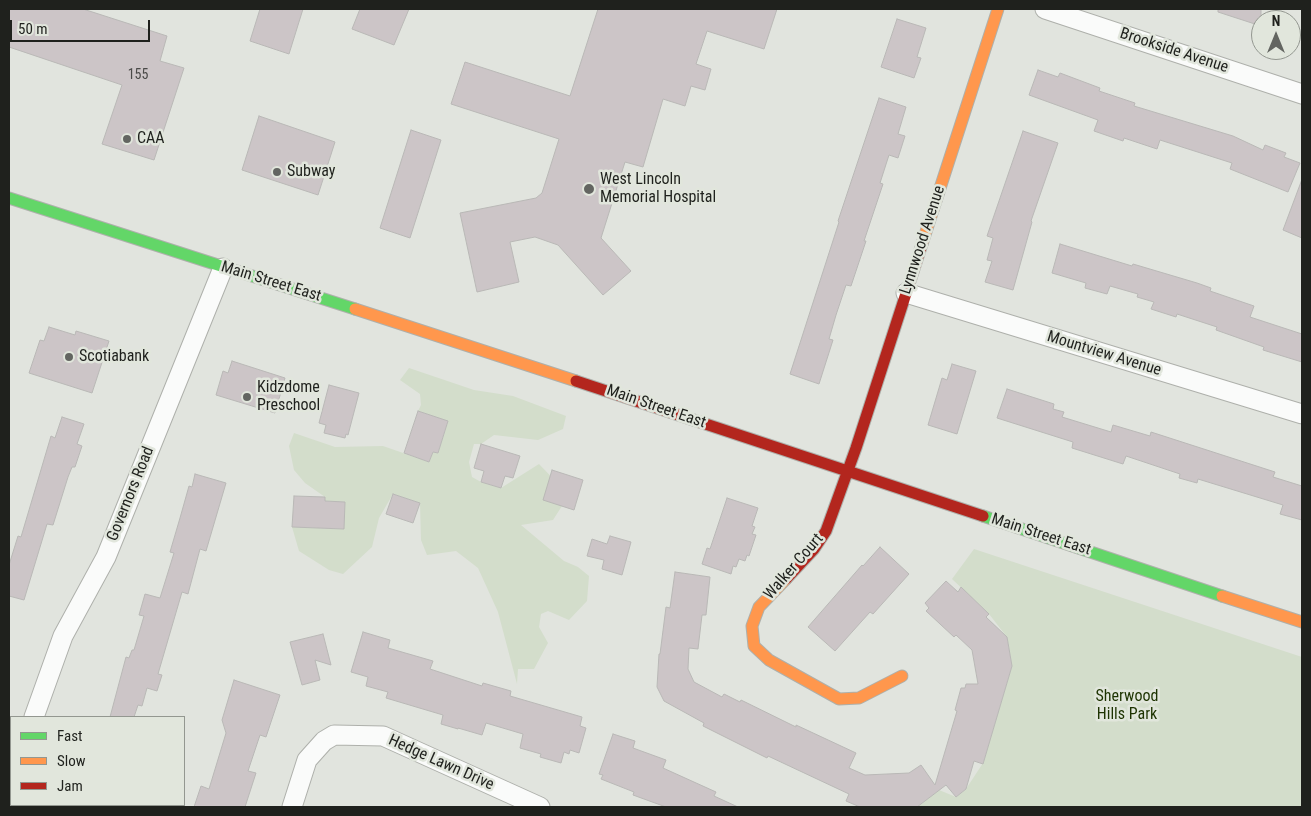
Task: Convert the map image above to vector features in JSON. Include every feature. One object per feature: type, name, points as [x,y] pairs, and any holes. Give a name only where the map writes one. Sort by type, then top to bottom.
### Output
[{"type":"main road","name":"Lynnwood Avenue","points":[[847,470],[856,448],[998,9]]},
{"type":"main road","name":"Main Street East","points":[[9,198],[403,324],[1302,622]]},
{"type":"main road","name":"Walker Court","points":[[847,470],[826,531],[814,549],[759,607],[752,626],[754,646],[768,660],[839,699],[859,698],[902,676]]},
{"type":"street","name":"Brookside Avenue","points":[[1045,9],[1302,94]]},
{"type":"street","name":"Governors Road","points":[[34,716],[63,636],[106,557],[223,268]]},
{"type":"street","name":"Mountview Avenue","points":[[906,293],[1302,414]]},
{"type":"street","name":"Hedge Lawn Drive","points":[[292,807],[307,760],[324,741],[334,735],[345,735],[383,736],[540,807]]},
{"type":"green space","points":[[409,368],[474,390],[513,396],[566,416],[563,429],[538,440],[494,435],[481,444],[474,444],[469,462],[472,477],[501,488],[539,464],[569,495],[553,520],[521,525],[564,561],[578,567],[589,576],[587,601],[569,620],[548,611],[541,614],[539,627],[548,643],[534,669],[518,669],[517,684],[498,612],[478,568],[456,551],[427,555],[421,540],[420,503],[393,494],[379,518],[372,547],[343,574],[329,570],[299,551],[292,527],[343,529],[345,502],[325,501],[325,497],[305,483],[294,470],[289,446],[294,433],[335,447],[383,446],[429,462],[433,452],[438,453],[448,422],[418,411],[421,405],[420,394],[400,380]]},
{"type":"green space","name":"Sherwood Hills Park","points":[[974,549],[1302,657],[1302,807],[917,807],[939,790],[956,797],[966,789],[983,763],[1012,666],[1007,637],[989,614],[952,579]]},
{"type":"building","points":[[9,9],[83,9],[167,36],[160,61],[184,68],[154,160],[102,144],[122,85],[9,47]]},
{"type":"building","points":[[260,9],[303,9],[289,54],[250,41]]},
{"type":"building","points":[[360,9],[409,9],[394,45],[352,29]]},
{"type":"building","points":[[598,9],[777,9],[764,49],[707,31],[696,64],[711,69],[705,90],[691,86],[685,106],[663,99],[643,167],[625,162],[601,238],[631,271],[603,295],[558,245],[535,237],[510,242],[519,282],[477,292],[460,213],[536,198],[542,193],[559,139],[451,104],[465,62],[570,96]]},
{"type":"building","points":[[1218,9],[1261,9],[1251,10],[1251,23],[1218,12]]},
{"type":"building","points":[[897,19],[926,28],[917,57],[921,58],[914,78],[881,67]]},
{"type":"building","points":[[1038,70],[1058,77],[1060,73],[1100,88],[1099,91],[1135,103],[1134,106],[1233,136],[1263,150],[1265,145],[1286,153],[1284,157],[1300,163],[1288,192],[1230,169],[1232,163],[1160,140],[1157,149],[1124,138],[1123,141],[1094,131],[1098,120],[1029,95]]},
{"type":"building","points":[[879,98],[906,107],[898,134],[905,136],[898,158],[889,155],[880,183],[883,184],[864,241],[866,241],[851,286],[846,285],[836,315],[829,339],[833,340],[819,384],[790,374]]},
{"type":"building","points":[[259,116],[335,142],[318,195],[242,170]]},
{"type":"building","points":[[411,130],[441,140],[410,238],[380,228]]},
{"type":"building","points":[[1023,131],[1058,143],[1031,221],[1013,290],[985,282],[992,261],[987,260],[993,238],[987,236]]},
{"type":"building","points":[[1302,183],[1302,238],[1283,230]]},
{"type":"building","points":[[1060,244],[1197,283],[1211,288],[1210,291],[1254,306],[1250,317],[1302,334],[1302,362],[1263,350],[1264,347],[1216,330],[1217,327],[1177,314],[1176,317],[1151,309],[1154,302],[1137,297],[1138,294],[1110,286],[1107,294],[1085,288],[1086,283],[1052,273]]},
{"type":"building","name":"Scotiabank","points":[[49,327],[75,335],[76,331],[109,341],[92,393],[29,373],[40,340],[44,341]]},
{"type":"building","points":[[232,361],[285,378],[275,413],[216,395],[223,371],[228,373]]},
{"type":"building","points":[[952,364],[976,371],[957,434],[928,425],[942,378],[947,380]]},
{"type":"building","points":[[329,385],[359,393],[348,435],[346,434],[345,438],[324,433],[326,425],[319,423]]},
{"type":"building","points":[[1007,389],[1054,404],[1053,409],[1064,412],[1062,417],[1111,432],[1113,425],[1150,436],[1151,432],[1275,472],[1273,477],[1302,486],[1302,520],[1280,514],[1283,505],[1198,479],[1197,483],[1179,478],[1180,474],[1126,456],[1123,464],[1072,448],[1073,442],[997,418]]},
{"type":"building","points":[[418,411],[448,421],[438,453],[433,452],[429,462],[404,453]]},
{"type":"building","points":[[62,417],[84,424],[77,444],[82,446],[75,467],[72,467],[68,477],[53,525],[47,524],[24,600],[9,596],[9,565],[18,536],[21,537],[51,436],[55,438]]},
{"type":"building","points":[[481,444],[520,456],[513,478],[505,476],[501,488],[481,482],[484,471],[474,468]]},
{"type":"building","points":[[552,470],[583,480],[574,510],[543,500]]},
{"type":"building","points":[[195,474],[226,483],[206,551],[200,549],[188,594],[182,592],[158,674],[162,675],[157,691],[147,688],[142,706],[138,705],[134,716],[110,716],[126,657],[129,658],[132,650],[134,650],[144,616],[139,615],[145,594],[160,598],[174,553],[170,552],[189,486],[192,487]]},
{"type":"building","points":[[393,494],[420,503],[413,523],[386,514]]},
{"type":"building","points":[[294,496],[325,497],[325,501],[345,502],[344,529],[292,527]]},
{"type":"building","points":[[727,498],[758,508],[752,526],[755,527],[752,534],[756,535],[749,556],[747,555],[745,561],[739,559],[736,567],[733,566],[731,574],[702,564],[707,548],[710,549]]},
{"type":"building","points":[[610,536],[631,542],[622,575],[602,569],[604,560],[587,556],[592,539],[607,544]]},
{"type":"building","points":[[880,547],[909,574],[873,614],[870,612],[835,651],[808,627]]},
{"type":"building","points":[[675,572],[710,577],[706,615],[702,615],[698,649],[689,648],[688,669],[694,682],[722,697],[724,694],[740,702],[741,700],[796,727],[796,725],[856,753],[849,768],[865,775],[909,773],[921,765],[935,785],[957,711],[955,710],[961,688],[965,688],[966,684],[978,684],[972,650],[956,635],[954,637],[926,611],[929,608],[925,603],[946,581],[958,592],[961,587],[989,614],[986,617],[1007,637],[1012,666],[983,764],[974,761],[966,789],[956,797],[946,785],[917,807],[860,807],[846,801],[849,794],[768,756],[767,758],[703,726],[704,723],[664,701],[657,687],[659,654],[666,607],[670,608]]},
{"type":"building","points":[[363,632],[390,640],[388,648],[433,661],[430,669],[482,686],[483,683],[511,691],[510,696],[582,717],[580,726],[586,728],[579,753],[570,750],[569,754],[564,752],[561,763],[540,757],[541,754],[520,748],[523,734],[486,723],[482,735],[458,729],[441,724],[443,715],[386,698],[388,692],[366,686],[368,677],[351,672]]},
{"type":"building","points":[[323,634],[331,665],[315,660],[320,680],[302,685],[290,642]]},
{"type":"building","points":[[234,680],[280,695],[266,737],[260,735],[248,771],[256,773],[245,807],[194,807],[201,786],[209,789],[226,733],[222,720]]},
{"type":"building","points":[[613,734],[635,741],[633,748],[666,760],[663,768],[716,792],[714,796],[738,807],[666,807],[633,795],[634,792],[601,779],[603,775],[599,774]]},
{"type":"traffic: fast","points":[[9,198],[355,309]]},
{"type":"traffic: fast","points":[[983,516],[1222,596]]},
{"type":"traffic: slow","points":[[922,244],[998,9]]},
{"type":"traffic: slow","points":[[355,309],[576,381]]},
{"type":"traffic: slow","points":[[786,579],[759,607],[752,626],[754,646],[769,660],[839,699],[859,698],[902,676]]},
{"type":"traffic: slow","points":[[1222,596],[1302,622]]},
{"type":"traffic: jam","points":[[786,579],[814,549],[826,531],[856,448],[922,244]]},
{"type":"traffic: jam","points":[[576,381],[983,516]]},
{"type":"place","name":"CAA","points":[[127,139]]},
{"type":"place","name":"Subway","points":[[277,172]]},
{"type":"place","name":"West Lincoln Memorial Hospital","points":[[589,189]]},
{"type":"place","name":"Scotiabank","points":[[69,357]]},
{"type":"place","name":"Kidzdome Preschool","points":[[247,397]]}]
